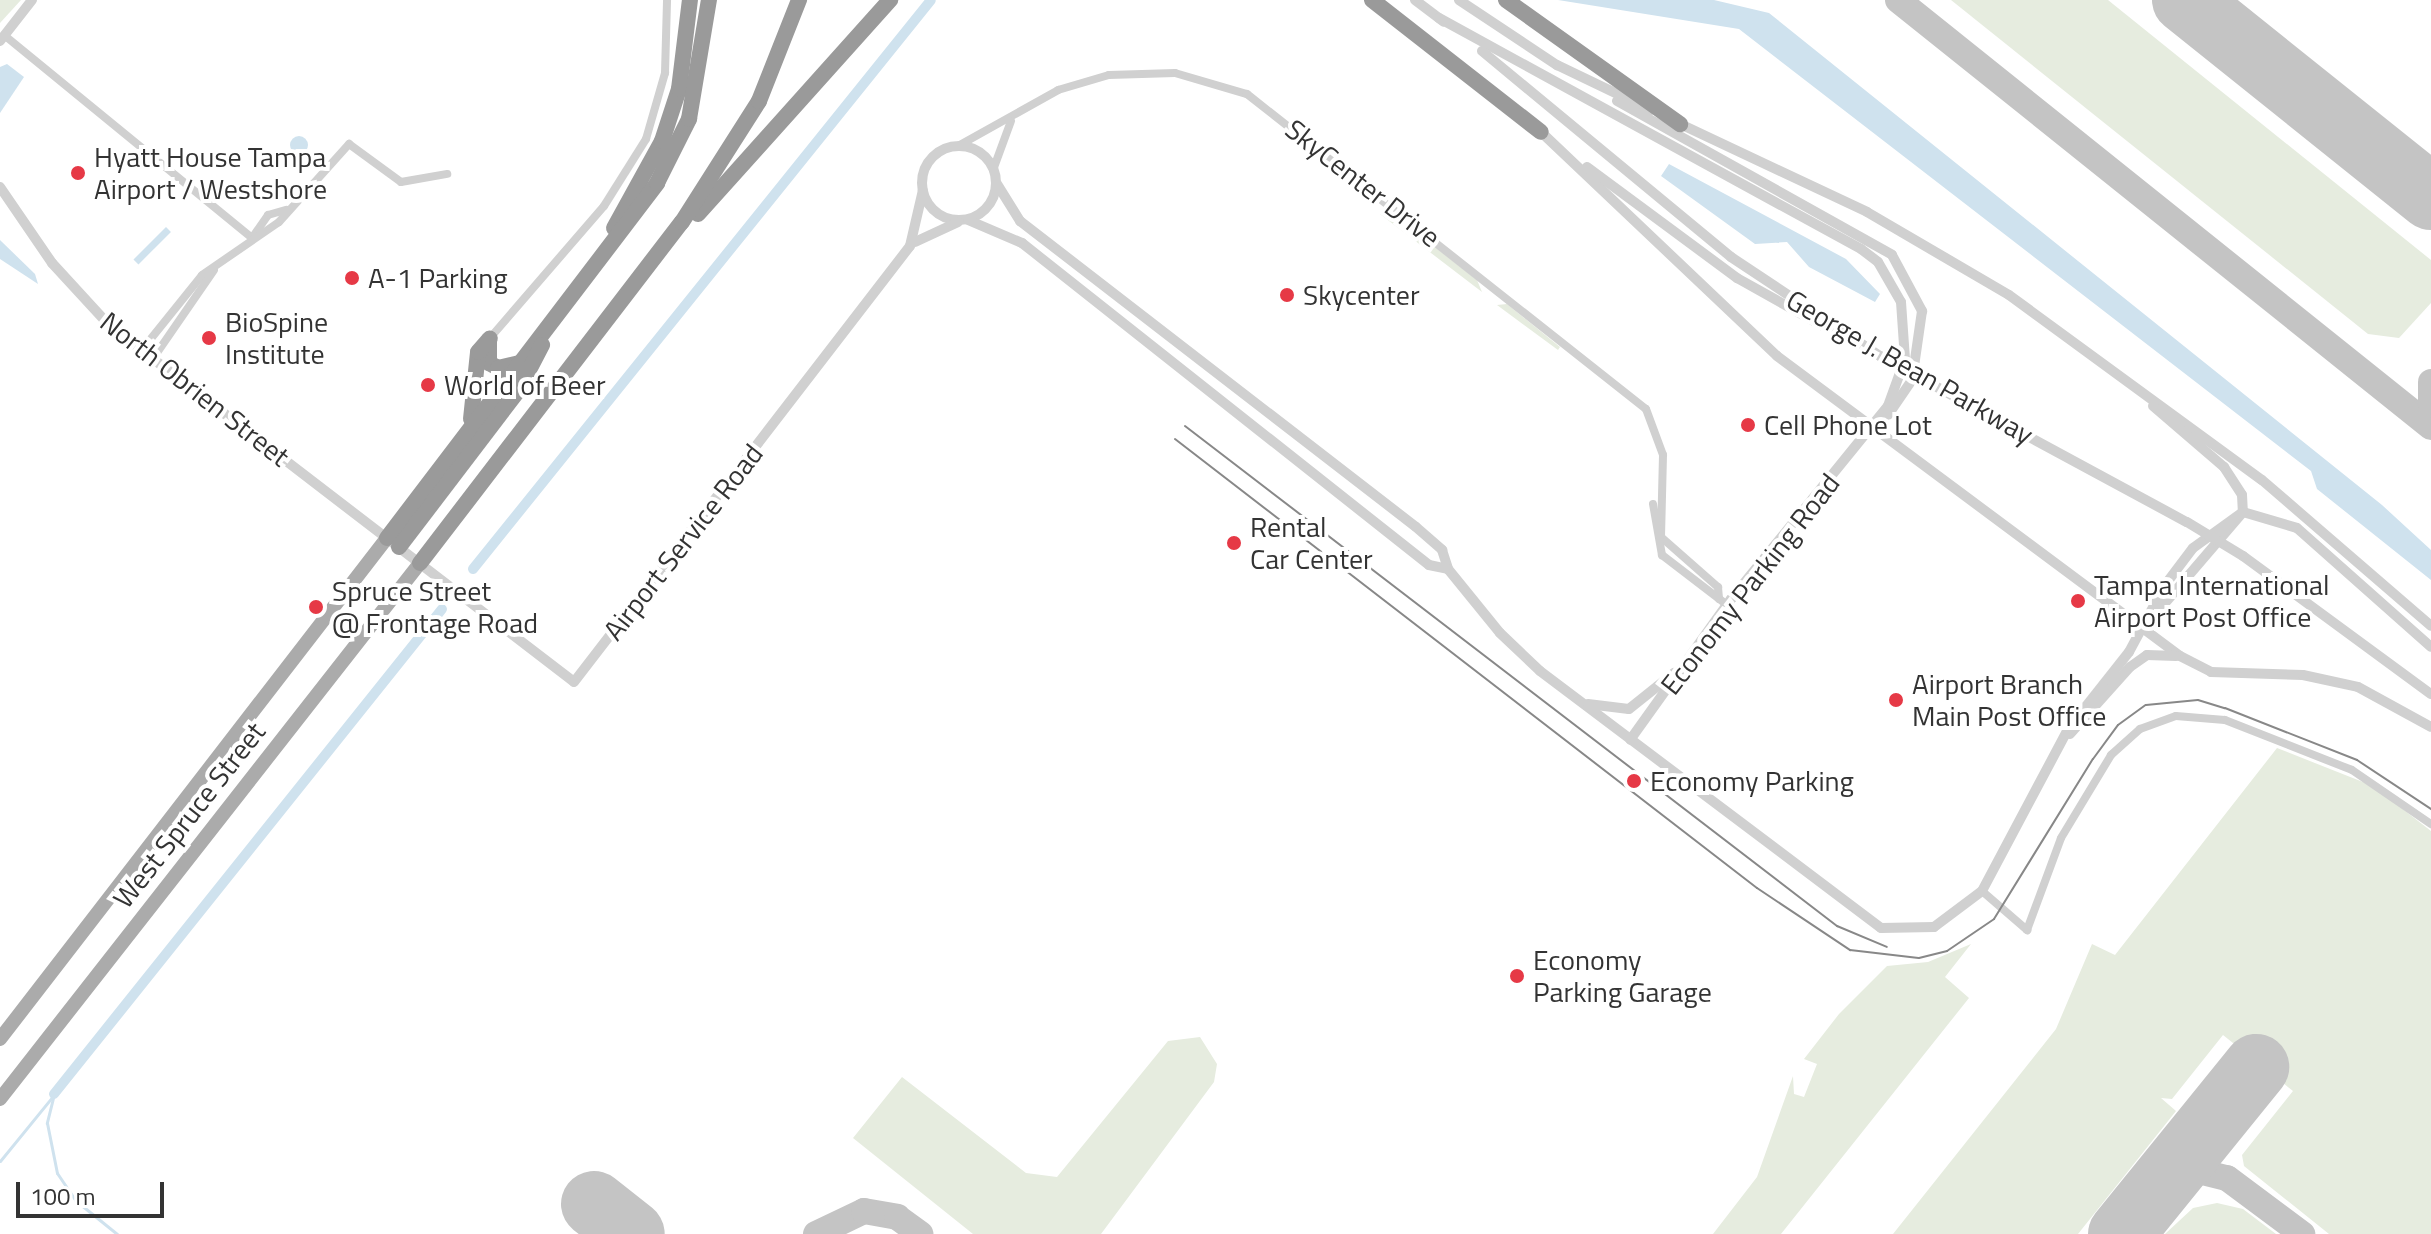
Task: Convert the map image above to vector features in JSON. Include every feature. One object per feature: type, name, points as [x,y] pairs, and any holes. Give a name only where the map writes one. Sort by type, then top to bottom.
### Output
[{"type":"highway","points":[[578,287],[662,141],[679,89],[690,0]]},
{"type":"highway","points":[[393,542],[467,432],[559,311],[618,240],[678,144],[697,87],[709,0]]},
{"type":"highway","points":[[641,278],[759,101],[799,0]]},
{"type":"highway","points":[[420,563],[641,278],[890,0]]},
{"type":"highway","points":[[1363,0],[1416,33]]},
{"type":"highway","points":[[1372,0],[1541,132]]},
{"type":"highway","points":[[1506,0],[1680,124]]},
{"type":"highway","points":[[393,542],[518,391],[559,311]]},
{"type":"highway","points":[[490,338],[489,363],[498,368],[521,362]]},
{"type":"highway","points":[[467,432],[478,397],[478,352],[490,338]]},
{"type":"main road","name":"West Spruce Street","points":[[0,1039],[393,542]]},
{"type":"main road","name":"West Spruce Street","points":[[0,1099],[420,563]]},
{"type":"street","points":[[32,0],[2,38],[252,238]]},
{"type":"street","points":[[490,338],[604,206],[646,139],[665,73],[667,0]]},
{"type":"street","name":"George J. Bean Parkway","points":[[1415,0],[1731,257],[1880,356],[2187,522],[2243,556],[2431,694]]},
{"type":"street","points":[[1459,0],[1557,65],[1892,255],[1922,311],[1920,350],[1912,380],[1872,430]]},
{"type":"street","points":[[1439,18],[1878,262],[1901,302],[1907,341],[1899,383],[1872,430]]},
{"type":"street","points":[[1557,65],[1907,233],[2092,354],[2345,546],[2431,626]]},
{"type":"street","name":"SkyCenter Drive","points":[[958,146],[1012,120],[1058,90],[1117,73],[1175,73],[1240,90],[1646,409],[1661,439],[1654,540],[1670,564],[1723,602]]},
{"type":"street","points":[[993,170],[1012,120]]},
{"type":"street","points":[[1541,132],[1737,278],[1880,356]]},
{"type":"street","points":[[1541,132],[1753,334],[1872,430],[2180,656],[2211,672],[2303,675],[2358,687],[2431,727]]},
{"type":"street","points":[[152,360],[214,270],[252,238],[268,215],[286,210],[349,144],[401,182],[447,174]]},
{"type":"street","points":[[1448,569],[1429,565],[1022,243],[935,211],[923,190],[927,166],[958,146],[982,154],[1020,221],[1416,527],[1442,550],[1448,569],[1510,644],[1630,740],[1881,928],[1934,927],[1982,891],[2060,744],[2200,554],[2243,512],[2242,495],[2224,467],[2092,354]]},
{"type":"street","points":[[966,220],[987,208],[997,184]]},
{"type":"street","name":"North Obrien Street","points":[[0,187],[52,263],[141,351],[420,563]]},
{"type":"street","name":"Airport Service Road","points":[[420,563],[574,682],[910,246],[923,190]]},
{"type":"street","name":"Airport Service Road","points":[[910,246],[966,220]]},
{"type":"street","points":[[141,351],[202,275],[214,270]]},
{"type":"street","name":"Economy Parking Road","points":[[1630,740],[1723,602],[1872,430]]},
{"type":"street","points":[[2243,512],[2278,518],[2307,535],[2431,647]]},
{"type":"street","points":[[2060,744],[2147,655],[2180,656]]},
{"type":"street","points":[[1578,700],[1629,709],[1685,659]]},
{"type":"street","points":[[1982,891],[2027,930],[2061,838],[2111,755],[2140,729],[2176,716],[2225,720],[2352,770],[2431,824]]},
{"type":"shaded area","points":[[0,0],[21,0],[0,23]]},
{"type":"shaded area","points":[[1951,0],[2108,0],[2431,260],[2431,303],[2399,338],[2368,334]]},
{"type":"shaded area","points":[[1385,208],[1477,280],[1482,292],[1380,214]]},
{"type":"shaded area","points":[[1507,304],[1560,347],[1558,350],[1497,305]]},
{"type":"shaded area","points":[[2277,748],[2373,786],[2431,831],[2431,1234],[2329,1234],[2244,1166],[2242,1155],[2293,1091],[2223,1035],[2172,1099],[2161,1098],[2176,1111],[2078,1234],[1893,1234],[2056,1029],[2092,944],[2115,955]]},
{"type":"shaded area","points":[[1971,944],[1945,977],[1969,998],[1781,1234],[1713,1234],[1757,1177],[1793,1076],[1794,1094],[1804,1097],[1817,1064],[1804,1059],[1839,1014],[1887,966],[1928,962]]},
{"type":"shaded area","points":[[1200,1037],[1217,1064],[1214,1082],[1101,1234],[973,1234],[853,1138],[902,1077],[1026,1173],[1057,1177],[1168,1041]]},
{"type":"shaded area","points":[[2217,1203],[2243,1209],[2276,1234],[2165,1234],[2193,1208]]},
{"type":"water","points":[[1558,0],[1714,0],[1769,13],[2382,505],[2431,550],[2431,580],[2317,489],[2311,471],[1739,29]]},
{"type":"water","points":[[7,64],[24,77],[0,113],[0,67]]},
{"type":"water","points":[[299,136],[308,145],[299,154],[290,145]]},
{"type":"water","points":[[1669,164],[1846,259],[1880,294],[1875,302],[1809,267],[1787,242],[1755,244],[1661,176]]},
{"type":"water","points":[[166,227],[171,232],[138,264],[133,260]]},
{"type":"water","points":[[0,240],[35,274],[38,284],[0,259]]},
{"type":"waterway","points":[[473,569],[931,0]]},
{"type":"waterway","points":[[54,1094],[442,609]]},
{"type":"waterway","points":[[54,1094],[47,1123],[57,1173],[75,1200],[117,1234]]},
{"type":"waterway","points":[[0,1161],[53,1096]]},
{"type":"taxiway","points":[[1898,0],[2431,427]]},
{"type":"taxiway","points":[[2431,382],[2431,405]]},
{"type":"taxiway","points":[[2166,1177],[2198,1171],[2227,1178],[2302,1234]]},
{"type":"taxiway","points":[[816,1234],[864,1211],[897,1217],[920,1234]]},
{"type":"runway","points":[[2185,0],[2431,197]]},
{"type":"runway","points":[[2121,1234],[2256,1067]]},
{"type":"runway","points":[[594,1204],[632,1234]]},
{"type":"tram line","points":[[1185,426],[1837,926],[1887,947]]},
{"type":"tram line","points":[[1175,439],[1757,888],[1850,950],[1919,958],[1947,951],[1994,919],[2093,759],[2118,725],[2146,705],[2198,700],[2225,708],[2357,760],[2431,809]]},
{"type":"place","name":"Hyatt House Tampa Airport / Westshore","points":[[78,173]]},
{"type":"place","name":"A-1 Parking","points":[[352,278]]},
{"type":"place","name":"Skycenter","points":[[1287,295]]},
{"type":"place","name":"BioSpine Institute","points":[[209,338]]},
{"type":"place","name":"World of Beer","points":[[428,385]]},
{"type":"place","name":"Cell Phone Lot","points":[[1748,425]]},
{"type":"place","name":"Rental Car Center","points":[[1234,543]]},
{"type":"place","name":"Tampa International Airport Post Office","points":[[2078,601]]},
{"type":"place","name":"Spruce Street @ Frontage Road","points":[[316,607]]},
{"type":"place","name":"Airport Branch Main Post Office","points":[[1896,700]]},
{"type":"place","name":"Economy Parking","points":[[1634,781]]},
{"type":"place","name":"Economy Parking Garage","points":[[1517,976]]}]
